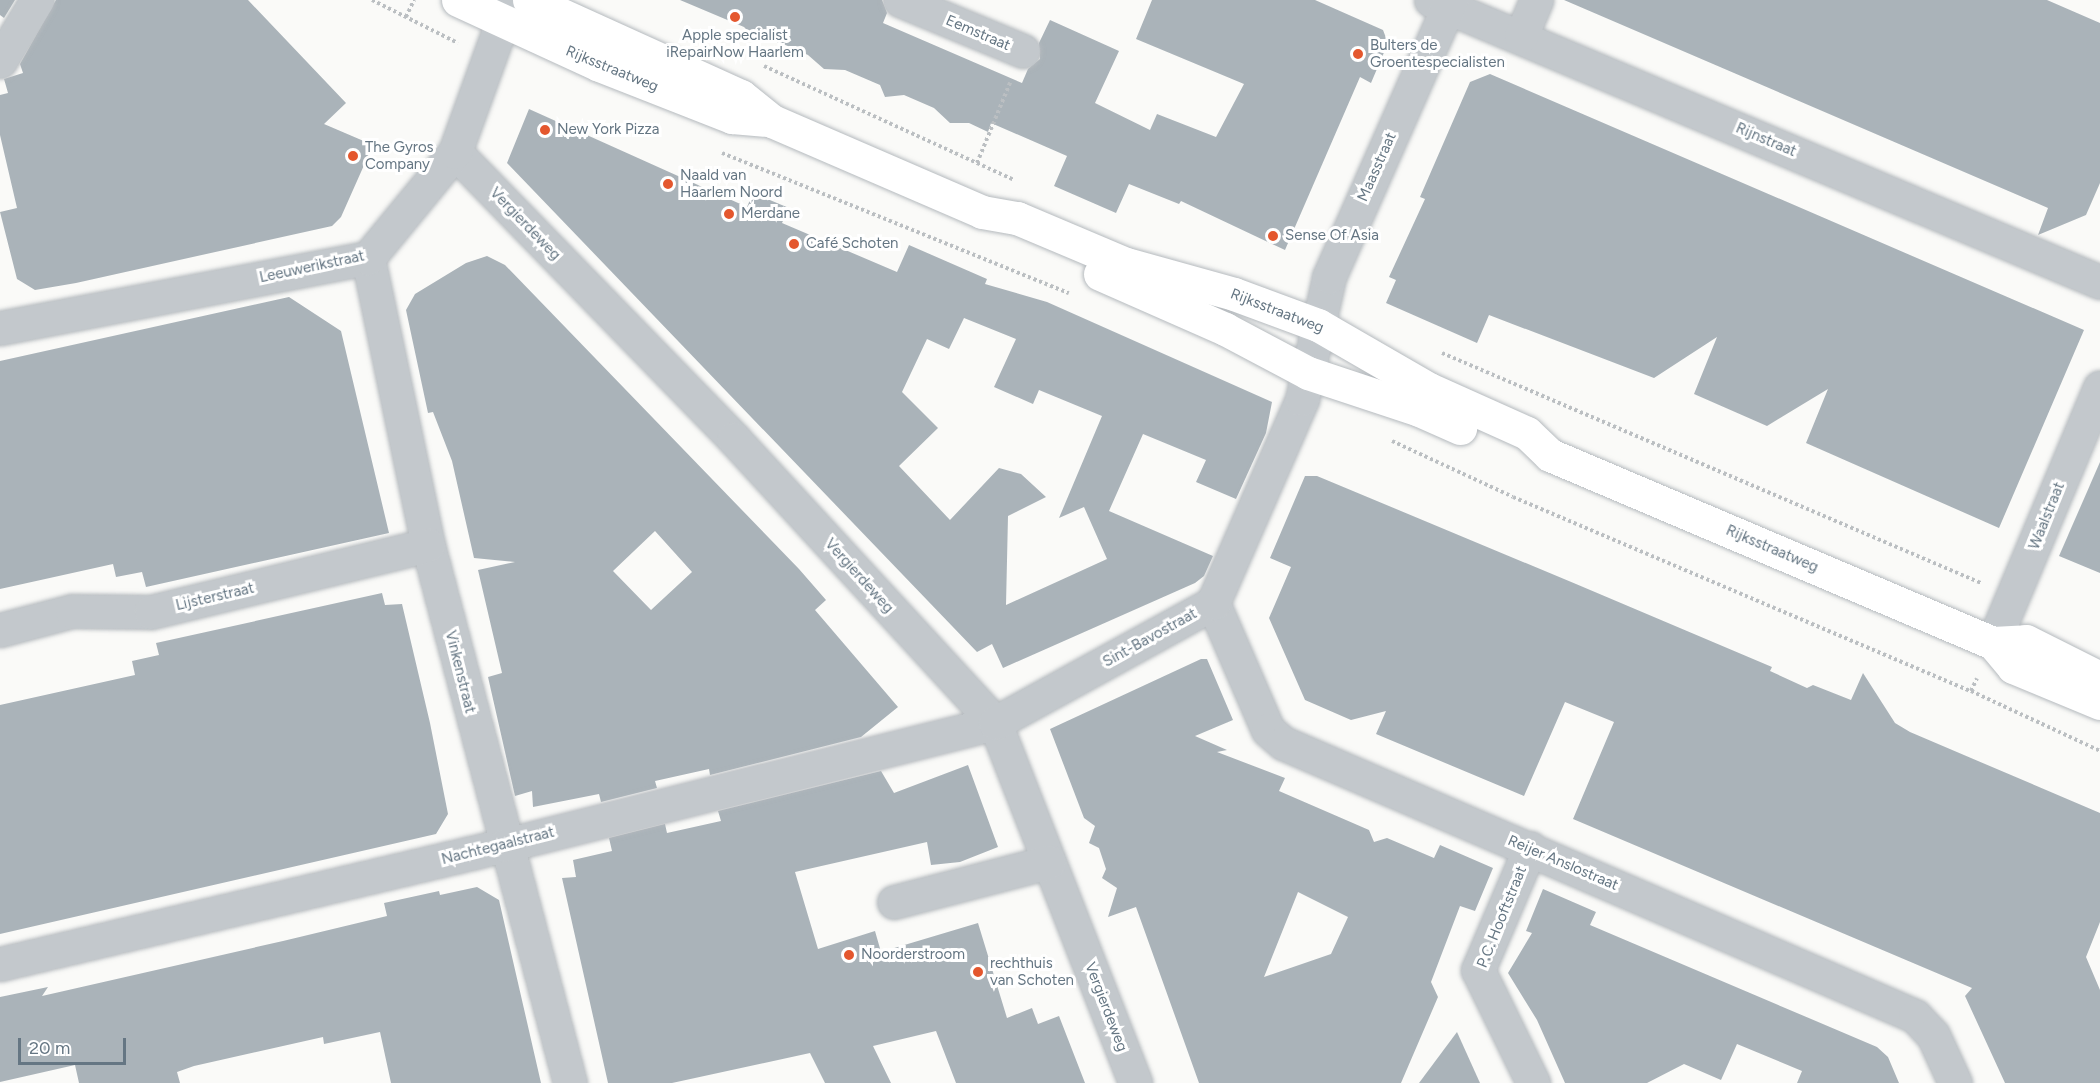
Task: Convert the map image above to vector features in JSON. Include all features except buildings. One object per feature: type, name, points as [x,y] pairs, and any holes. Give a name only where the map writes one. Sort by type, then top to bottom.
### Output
[{"type":"main road","name":"Rijksstraatweg","points":[[458,0],[506,11],[732,117],[772,121]]},
{"type":"main road","name":"Rijksstraatweg","points":[[529,0],[741,96],[772,121],[982,212],[1017,218],[1126,264],[1234,294],[1318,325],[1429,389],[1527,434],[1550,455],[1993,643],[2026,641],[2100,678]]},
{"type":"main road","name":"Rijksstraatweg","points":[[982,212],[1009,235],[1225,329],[1308,373],[1419,410],[1518,454],[1550,455]]},
{"type":"main road","name":"Rijksstraatweg","points":[[1993,643],[2013,667],[2100,703]]},
{"type":"street","points":[[0,61],[37,0]]},
{"type":"street","name":"Eemstraat","points":[[900,0],[1023,51]]},
{"type":"street","points":[[1521,36],[1536,0]]},
{"type":"street","name":"Rijnstraat","points":[[1443,3],[2100,282]]},
{"type":"street","name":"Maasstraat","points":[[1308,373],[1329,277],[1443,3]]},
{"type":"street","name":"Leeuwerikstraat","points":[[0,328],[368,258],[455,152],[506,11]]},
{"type":"street","name":"Vergierdeweg","points":[[455,152],[734,439],[995,723],[1135,1083]]},
{"type":"street","name":"Vinkenstraat","points":[[368,258],[428,545],[505,845],[570,1083]]},
{"type":"street","name":"Sint-Bavostraat","points":[[995,723],[1213,603],[1302,399],[1308,373]]},
{"type":"street","name":"Waalstraat","points":[[1993,643],[2100,387]]},
{"type":"street","name":"Lijsterstraat","points":[[0,630],[72,611],[151,612],[428,545]]},
{"type":"street","name":"Reijer Anslostraat","points":[[1213,603],[1268,730],[1283,743],[1915,1016],[1933,1035],[1955,1083]]},
{"type":"street","name":"Nachtegaalstraat","points":[[0,964],[505,845],[995,723]]},
{"type":"street","name":"P.C. Hooftstraat","points":[[1530,848],[1478,970],[1533,1083]]},
{"type":"street","points":[[894,902],[1049,862]]},
{"type":"path","points":[[372,0],[489,58]]},
{"type":"path","points":[[406,17],[414,0]]},
{"type":"path","points":[[977,163],[1023,51]]},
{"type":"place","name":"Apple specialist iRepairNow Haarlem","points":[[735,17]]},
{"type":"place","name":"Bulters de Groentespecialisten","points":[[1358,54]]},
{"type":"place","name":"New York Pizza","points":[[545,130]]},
{"type":"place","name":"The Gyros Company","points":[[353,156]]},
{"type":"place","name":"Naald van Haarlem Noord","points":[[668,184]]},
{"type":"place","name":"Merdane","points":[[729,214]]},
{"type":"place","name":"Sense Of Asia","points":[[1273,236]]},
{"type":"place","name":"Café Schoten","points":[[794,244]]},
{"type":"place","name":"Noorderstroom","points":[[849,955]]},
{"type":"place","name":"rechthuis van Schoten","points":[[978,972]]}]
